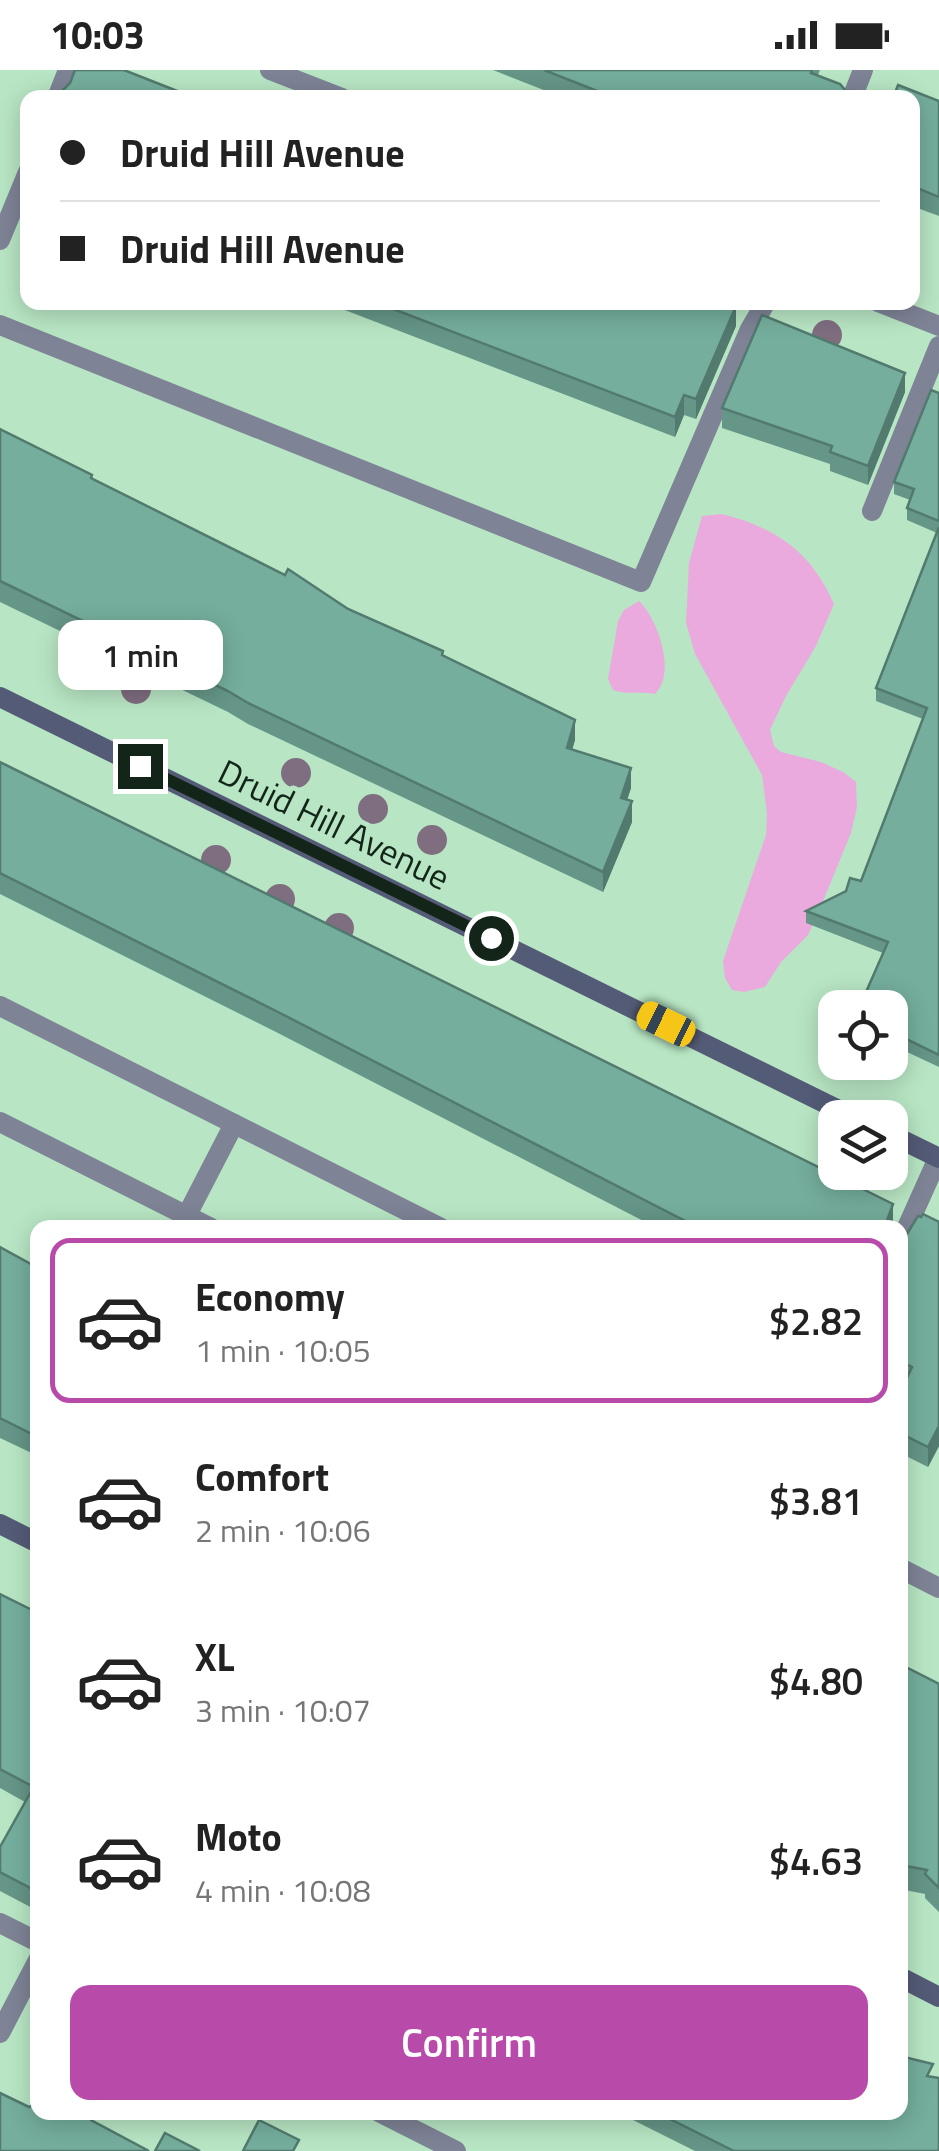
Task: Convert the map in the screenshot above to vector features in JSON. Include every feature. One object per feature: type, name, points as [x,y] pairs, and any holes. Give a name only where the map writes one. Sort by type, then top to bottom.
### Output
[{"type":"main road","name":"Druid Hill Avenue","points":[[0,697],[818,1100]]},
{"type":"main road","points":[[908,1143],[938,1158]]},
{"type":"main road","points":[[0,1524],[30,1539]]},
{"type":"main road","points":[[908,1981],[939,1997]]},
{"type":"street","points":[[270,70],[321,90]]},
{"type":"street","points":[[0,240],[20,191]]},
{"type":"street","points":[[0,325],[642,582],[761,310]]},
{"type":"street","points":[[898,310],[939,326]]},
{"type":"street","points":[[872,511],[939,346]]},
{"type":"street","points":[[0,1006],[425,1220]]},
{"type":"street","points":[[0,1122],[195,1220]]},
{"type":"street","points":[[187,1216],[234,1124]]},
{"type":"street","points":[[908,1225],[938,1158]]},
{"type":"street","points":[[908,1572],[939,1588]]},
{"type":"street","points":[[0,1923],[30,1938]]},
{"type":"street","points":[[0,2033],[30,1975]]},
{"type":"street","points":[[395,2120],[456,2151]]},
{"type":"shaded area","points":[[722,514],[759,527],[790,545],[815,570],[834,604],[770,730],[774,746],[781,752],[821,762],[856,782],[857,807],[851,833],[808,935],[781,962],[765,987],[744,992],[732,990],[725,978],[723,961],[766,835],[762,775],[695,654],[686,623],[689,563],[702,516]]},
{"type":"shaded area","points":[[639,601],[653,620],[665,661],[661,685],[655,694],[613,690],[608,679],[618,621],[624,610]]},
{"type":"building","points":[[75,70],[124,70],[175,90],[63,90]]},
{"type":"building","points":[[544,70],[812,70],[811,73],[840,84],[845,90],[595,90]]},
{"type":"building","points":[[920,94],[939,101],[939,197],[920,189]]},
{"type":"building","points":[[396,310],[734,310],[696,399],[684,395],[675,417]]},
{"type":"building","points":[[762,315],[905,373],[868,466],[830,452],[832,446],[722,408]]},
{"type":"building","points":[[931,390],[939,393],[939,521],[907,508],[914,489],[894,482]]},
{"type":"building","points":[[0,429],[285,575],[288,569],[348,609],[443,651],[442,655],[575,720],[567,748],[631,768],[621,798],[632,801],[603,872],[0,581]]},
{"type":"building","points":[[939,527],[939,1055],[908,1040],[908,990],[867,990],[888,942],[806,911],[846,891],[850,878],[861,881],[927,708],[876,688]]},
{"type":"building","points":[[0,762],[818,1167],[818,1190],[865,1190],[893,1204],[887,1220],[683,1220],[0,873]]},
{"type":"building","points":[[923,1214],[939,1222],[939,1426],[928,1447],[908,1437],[908,1376],[912,1367],[908,1365],[908,1232]]},
{"type":"building","points":[[0,1247],[30,1264],[30,1433],[0,1418]]},
{"type":"building","points":[[0,1594],[30,1609],[30,1785],[0,1769]]},
{"type":"building","points":[[908,1668],[939,1684],[939,1888],[925,1874],[927,1870],[908,1866]]},
{"type":"building","points":[[30,1793],[30,1888],[0,1872],[0,1847]]},
{"type":"building","points":[[908,2058],[933,2064],[927,2076],[939,2078],[939,2151],[734,2151],[672,2120],[908,2120]]},
{"type":"building","points":[[0,2093],[30,2107],[30,2120],[91,2120],[149,2151],[0,2151]]},
{"type":"building","points":[[259,2120],[299,2140],[293,2151],[243,2151]]},
{"type":"building","points":[[165,2133],[200,2151],[155,2151]]},
{"type":"route","points":[[140,766],[491,938]]}]
